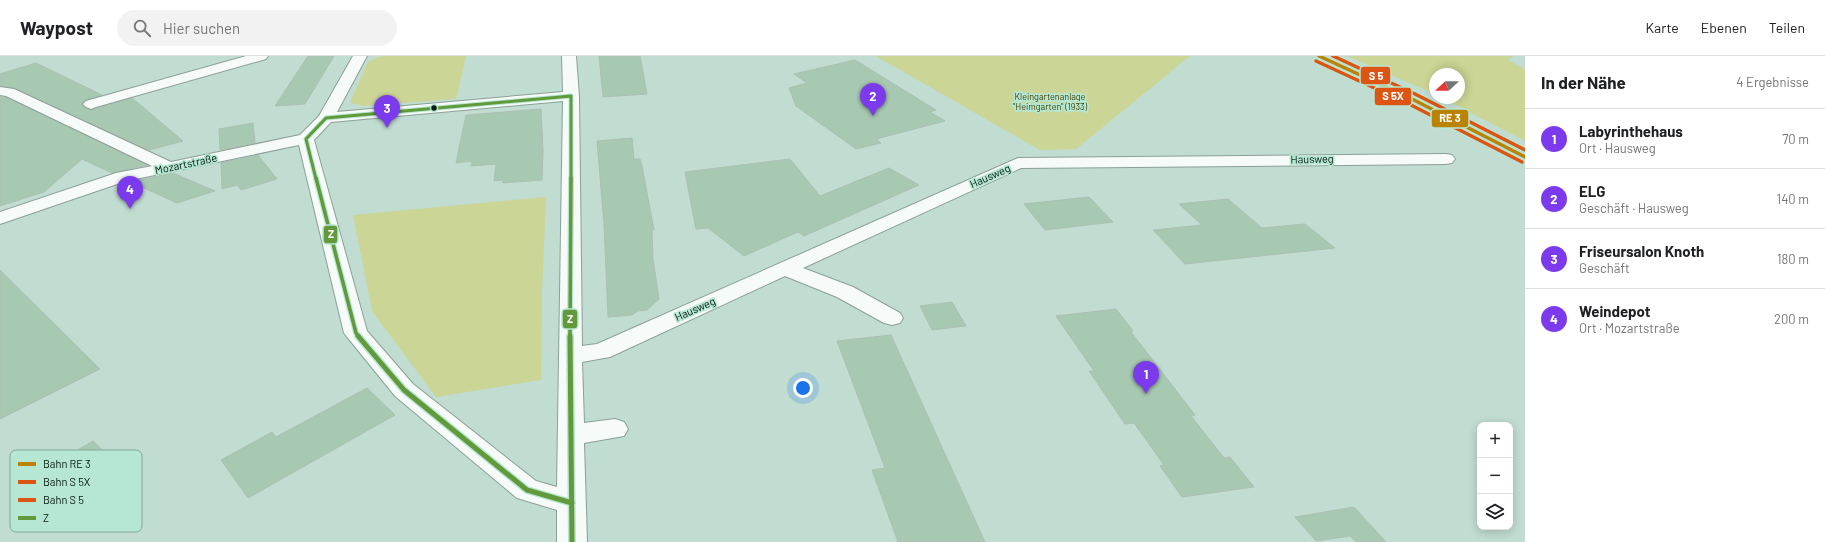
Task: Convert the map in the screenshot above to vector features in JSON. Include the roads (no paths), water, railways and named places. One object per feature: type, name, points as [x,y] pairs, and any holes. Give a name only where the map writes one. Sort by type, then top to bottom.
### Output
[{"type":"street","points":[[91,104],[261,56]]},
{"type":"street","points":[[360,56],[326,118],[306,139],[356,333],[404,390],[527,490],[572,503]]},
{"type":"street","points":[[568,540],[572,503],[570,356],[571,96],[569,56]]},
{"type":"street","points":[[0,91],[9,92],[169,167]]},
{"type":"street","points":[[326,118],[571,96]]},
{"type":"street","name":"Mozartstraße","points":[[0,218],[122,177],[306,139]]},
{"type":"street","name":"Hausweg","points":[[570,356],[602,351],[1018,163],[1100,169],[1321,159],[1446,159]]},
{"type":"street","points":[[785,269],[845,292],[892,318]]},
{"type":"street","points":[[571,435],[615,429]]},
{"type":"place","name":"ELG","points":[[873,116]]},
{"type":"place","name":"Friseursalon Knoth","points":[[387,128]]},
{"type":"place","name":"Weindepot","points":[[130,209]]},
{"type":"place","name":"Labyrinthehaus","points":[[1146,394]]},
{"type":"park label","name":"Kleingartenanlage \"Heimgarten\" (1933)","points":[[1050,102]]}]
